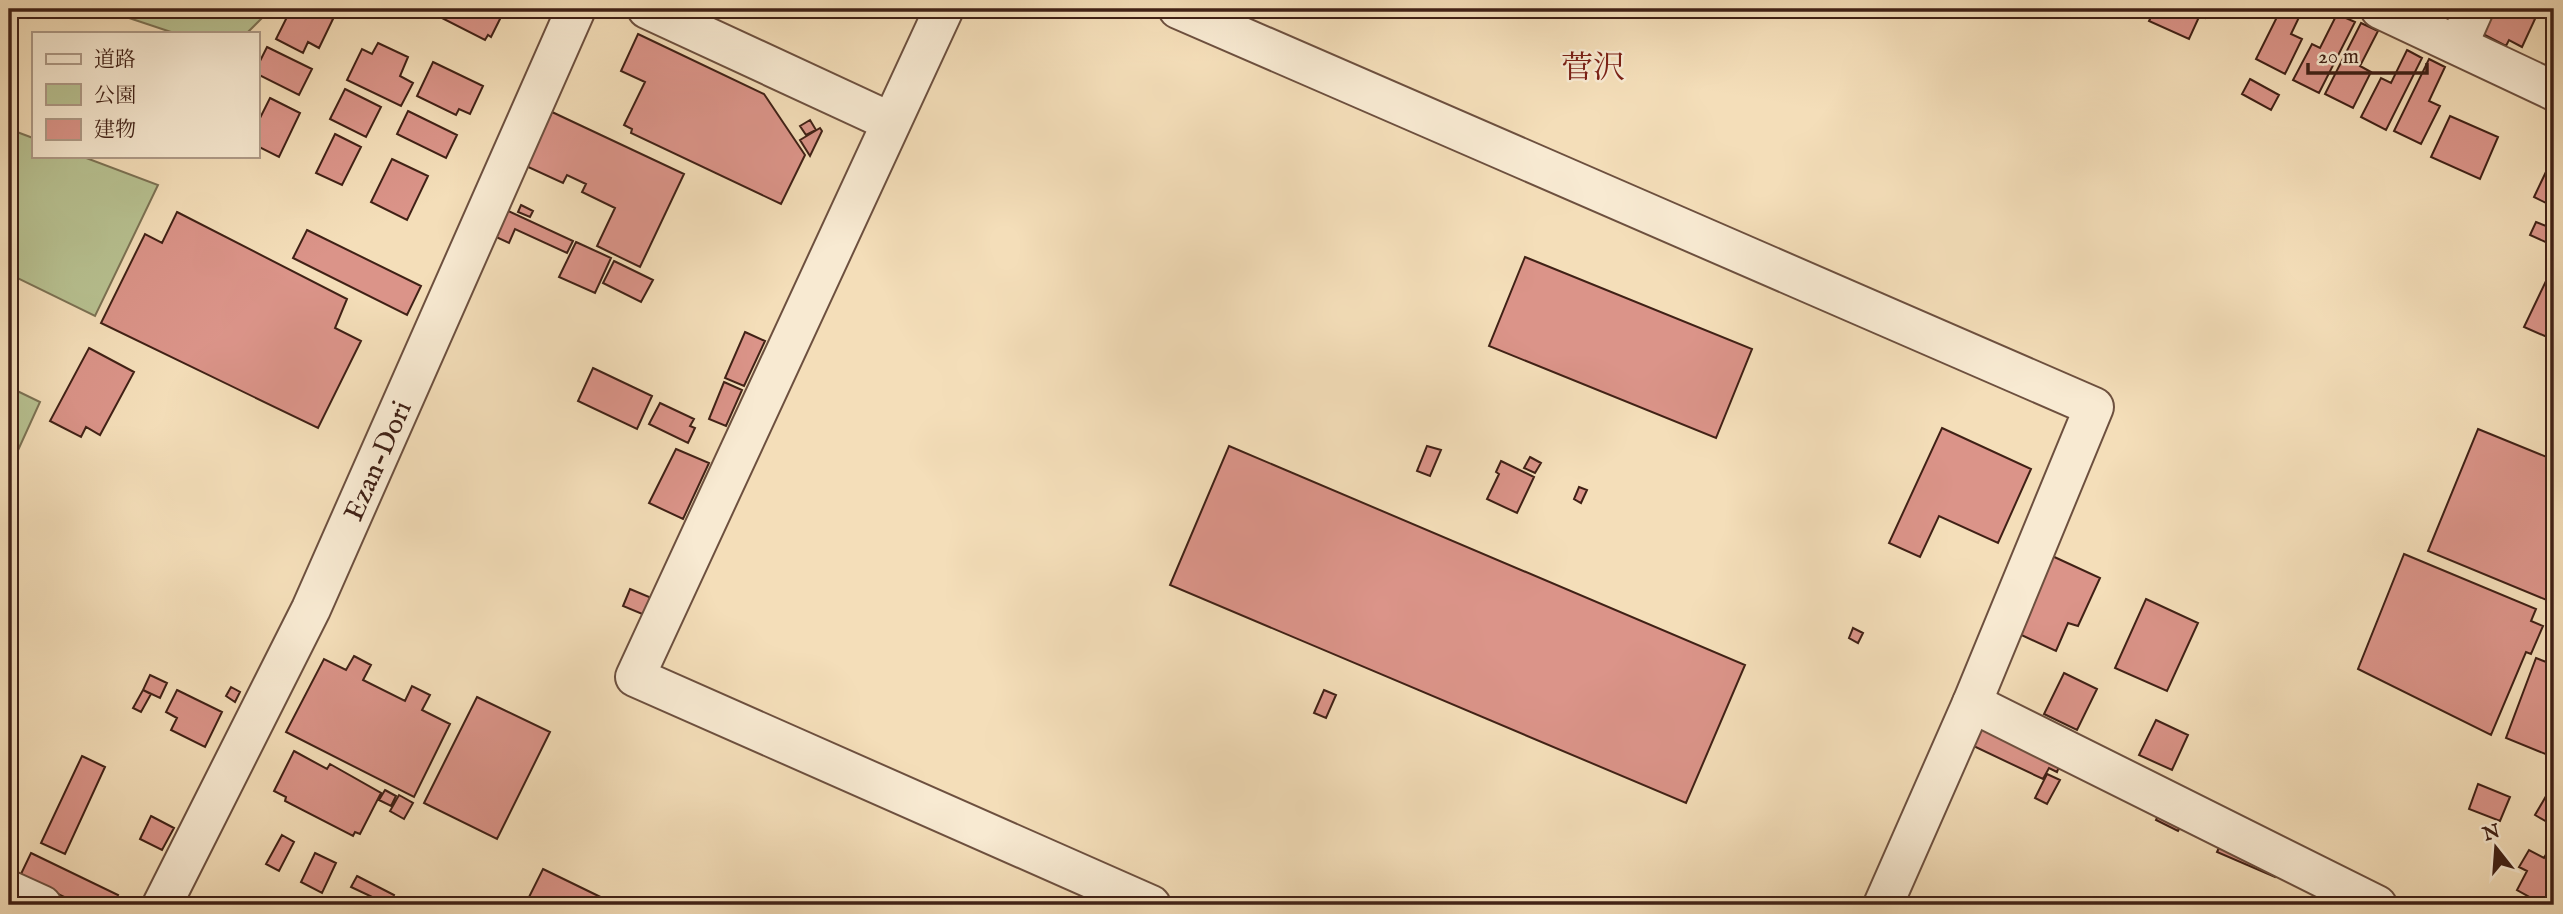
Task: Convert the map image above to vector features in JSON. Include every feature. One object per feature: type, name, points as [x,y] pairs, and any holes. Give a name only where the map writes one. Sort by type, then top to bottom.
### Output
[{"type":"street","name":"Ezan-Dori","points":[[162,905],[310,610],[576,9]]},
{"type":"street","points":[[647,9],[891,122]]},
{"type":"street","points":[[944,9],[635,677],[1151,905]]},
{"type":"street","points":[[1178,9],[2094,407],[1972,703],[1883,905]]},
{"type":"street","points":[[2380,9],[2554,91]]},
{"type":"street","points":[[2458,46],[2474,9]]},
{"type":"street","points":[[1972,703],[2377,905]]},
{"type":"street","points":[[9,890],[43,905]]},
{"type":"green space","points":[[102,9],[271,9],[248,32],[171,32]]},
{"type":"green space","points":[[9,129],[32,138],[32,158],[86,158],[158,185],[95,316],[9,274]]},
{"type":"green space","points":[[9,387],[40,402],[9,470]]},
{"type":"building","points":[[291,9],[312,9],[333,19],[319,48],[308,42],[303,53],[276,39]]},
{"type":"building","points":[[436,9],[505,9],[491,37],[488,35],[485,40],[434,14]]},
{"type":"building","points":[[2155,9],[2180,9],[2199,17],[2189,39],[2149,21]]},
{"type":"building","points":[[2186,9],[2221,9],[2217,17],[2208,13],[2205,18]]},
{"type":"building","points":[[2281,9],[2303,9],[2291,34],[2302,39],[2285,74],[2256,59]]},
{"type":"building","points":[[2485,9],[2515,9],[2535,19],[2522,47],[2509,40],[2506,46],[2481,33]]},
{"type":"building","points":[[2337,14],[2355,22],[2319,93],[2293,80],[2312,44],[2320,48]]},
{"type":"building","points":[[2361,23],[2378,31],[2360,66],[2371,72],[2353,108],[2325,94]]},
{"type":"building","points":[[638,34],[764,94],[805,155],[781,204],[631,133],[632,129],[624,125],[645,82],[621,71]]},
{"type":"building","points":[[378,43],[408,57],[400,76],[413,83],[401,106],[347,80],[362,49],[372,54]]},
{"type":"building","points":[[267,47],[312,69],[299,95],[259,75],[259,63]]},
{"type":"building","points":[[2407,50],[2422,58],[2386,130],[2361,117],[2381,78],[2391,83]]},
{"type":"building","points":[[2429,59],[2445,67],[2429,101],[2440,106],[2421,144],[2394,131]]},
{"type":"building","points":[[433,62],[483,86],[470,114],[459,109],[456,115],[417,96]]},
{"type":"building","points":[[2250,79],[2279,95],[2271,110],[2242,94]]},
{"type":"building","points":[[345,89],[381,107],[366,137],[330,119]]},
{"type":"building","points":[[270,98],[300,113],[279,157],[259,147],[259,120]]},
{"type":"building","points":[[408,111],[457,135],[446,158],[397,134]]},
{"type":"building","points":[[552,112],[684,174],[640,267],[597,246],[615,208],[582,192],[586,184],[567,175],[563,183],[526,166]]},
{"type":"building","points":[[2450,116],[2498,137],[2480,179],[2431,157]]},
{"type":"building","points":[[810,120],[816,130],[806,135],[800,126]]},
{"type":"building","points":[[820,128],[822,131],[810,156],[800,140]]},
{"type":"building","points":[[335,134],[361,147],[342,185],[316,173]]},
{"type":"building","points":[[2554,155],[2554,207],[2534,197]]},
{"type":"building","points":[[392,159],[428,176],[407,220],[371,202]]},
{"type":"building","points":[[521,205],[533,211],[530,217],[518,212]]},
{"type":"building","points":[[506,210],[573,241],[567,253],[515,229],[509,243],[494,236]]},
{"type":"building","points":[[177,212],[347,299],[335,328],[361,341],[318,428],[101,323],[145,234],[162,243]]},
{"type":"building","points":[[2536,222],[2554,229],[2550,244],[2530,235]]},
{"type":"building","points":[[307,230],[421,286],[407,315],[293,258]]},
{"type":"building","points":[[576,242],[611,258],[595,293],[559,277]]},
{"type":"building","points":[[1525,257],[1752,349],[1716,438],[1489,346]]},
{"type":"building","points":[[614,261],[653,280],[641,302],[603,283]]},
{"type":"building","points":[[2554,270],[2554,340],[2524,327]]},
{"type":"building","points":[[745,332],[765,341],[744,386],[725,378]]},
{"type":"building","points":[[89,348],[134,372],[100,435],[86,427],[81,437],[50,421]]},
{"type":"building","points":[[593,368],[652,396],[637,429],[578,401]]},
{"type":"building","points":[[724,382],[742,390],[726,426],[709,419]]},
{"type":"building","points":[[660,403],[694,419],[690,426],[695,428],[688,443],[649,424]]},
{"type":"building","points":[[1942,428],[2031,469],[1998,543],[1939,516],[1920,557],[1889,543]]},
{"type":"building","points":[[2478,429],[2554,460],[2554,603],[2428,551]]},
{"type":"building","points":[[1229,446],[1745,665],[1686,803],[1170,585]]},
{"type":"building","points":[[1427,446],[1441,450],[1430,476],[1417,471]]},
{"type":"building","points":[[676,449],[709,463],[683,519],[649,503]]},
{"type":"building","points":[[1530,457],[1541,463],[1535,473],[1524,468]]},
{"type":"building","points":[[1501,461],[1534,477],[1517,513],[1487,499],[1499,474],[1496,472]]},
{"type":"building","points":[[1579,487],[1587,490],[1581,503],[1574,499]]},
{"type":"building","points":[[2404,554],[2536,609],[2531,621],[2543,626],[2531,654],[2526,652],[2491,735],[2358,669]]},
{"type":"building","points":[[2050,555],[2100,578],[2078,626],[2068,623],[2056,651],[2015,632]]},
{"type":"building","points":[[630,589],[654,599],[647,616],[623,606]]},
{"type":"building","points":[[2146,599],[2198,623],[2167,691],[2115,668]]},
{"type":"building","points":[[1853,628],[1863,633],[1858,643],[1849,638]]},
{"type":"building","points":[[354,656],[371,665],[363,680],[405,701],[412,686],[430,695],[422,710],[450,724],[414,797],[286,732],[324,659],[346,670]]},
{"type":"building","points":[[2536,658],[2554,665],[2554,773],[2548,771],[2553,757],[2506,738]]},
{"type":"building","points":[[2064,673],[2097,689],[2077,730],[2044,714]]},
{"type":"building","points":[[150,675],[167,683],[160,698],[143,690]]},
{"type":"building","points":[[231,687],[240,692],[235,702],[226,696]]},
{"type":"building","points":[[143,690],[151,694],[141,712],[133,708]]},
{"type":"building","points":[[177,690],[222,712],[205,747],[171,730],[177,718],[166,712]]},
{"type":"building","points":[[1324,690],[1336,695],[1326,718],[1314,713]]},
{"type":"building","points":[[477,697],[550,732],[497,839],[424,803]]},
{"type":"building","points":[[2156,720],[2188,735],[2172,770],[2139,755]]},
{"type":"building","points":[[1972,722],[2060,764],[2057,772],[2049,768],[2043,779],[1963,741]]},
{"type":"building","points":[[294,751],[327,769],[330,764],[381,793],[360,834],[355,832],[353,836],[285,801],[286,797],[274,791]]},
{"type":"building","points":[[82,756],[105,767],[65,854],[41,843]]},
{"type":"building","points":[[2047,774],[2060,780],[2047,804],[2035,798]]},
{"type":"building","points":[[2478,784],[2510,797],[2500,821],[2469,809]]},
{"type":"building","points":[[2554,784],[2554,826],[2535,815]]},
{"type":"building","points":[[385,790],[396,796],[391,806],[379,800]]},
{"type":"building","points":[[399,795],[413,803],[404,819],[390,811]]},
{"type":"building","points":[[2160,811],[2183,822],[2178,831],[2156,820]]},
{"type":"building","points":[[151,816],[174,828],[162,850],[140,839]]},
{"type":"building","points":[[282,835],[294,842],[279,871],[266,864]]},
{"type":"building","points":[[2554,840],[2554,905],[2544,905],[2517,890],[2527,871],[2519,867],[2529,850],[2544,858]]},
{"type":"building","points":[[2222,841],[2280,867],[2275,877],[2217,852]]},
{"type":"building","points":[[31,853],[118,895],[113,905],[81,905],[20,876]]},
{"type":"building","points":[[315,853],[336,863],[322,893],[301,882]]},
{"type":"building","points":[[543,869],[617,905],[530,905],[526,903]]},
{"type":"building","points":[[357,876],[394,895],[389,905],[351,887]]},
{"type":"district","name":"菅沢","points":[[1593,67]]}]
